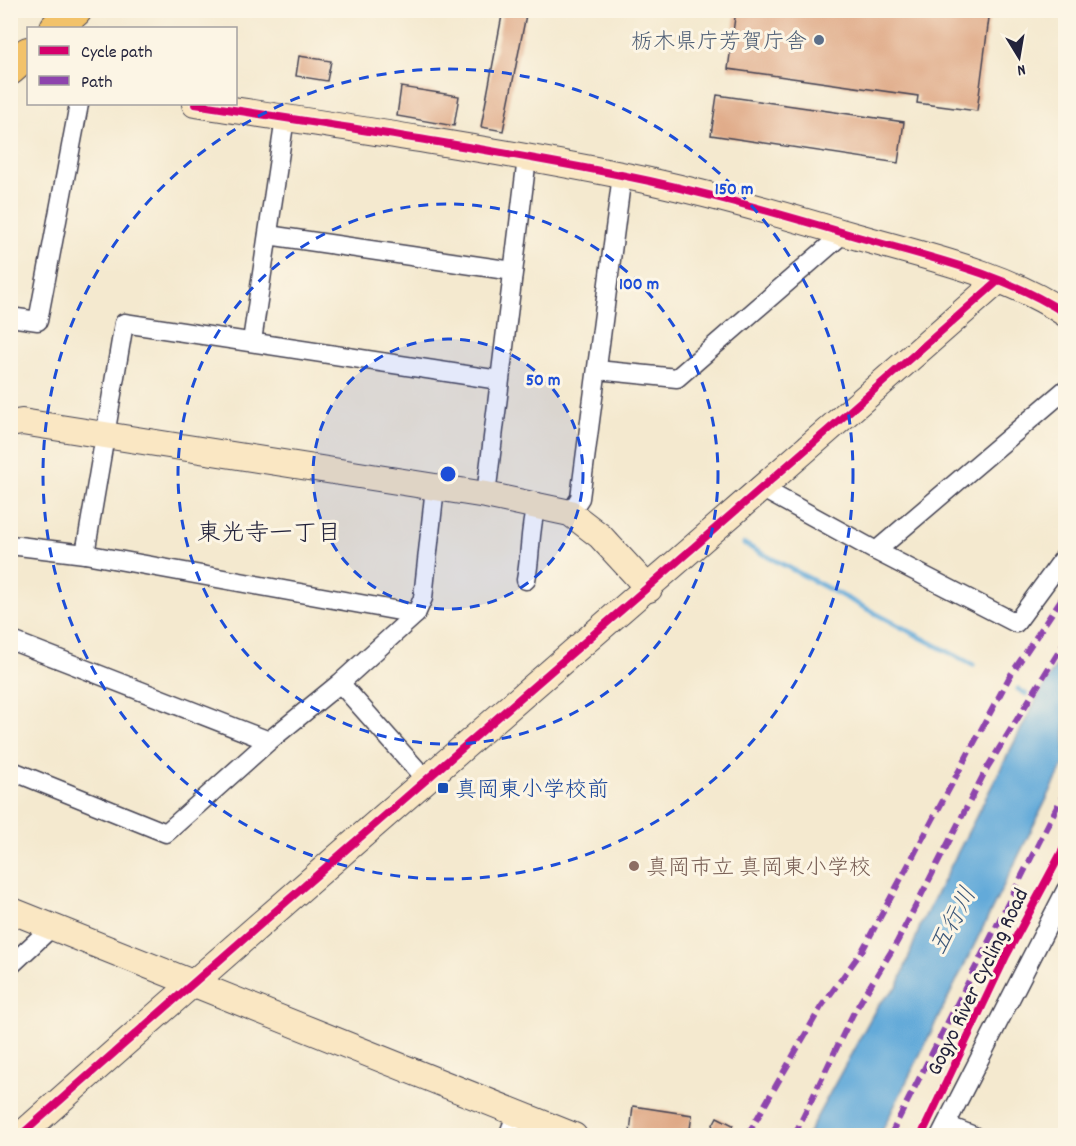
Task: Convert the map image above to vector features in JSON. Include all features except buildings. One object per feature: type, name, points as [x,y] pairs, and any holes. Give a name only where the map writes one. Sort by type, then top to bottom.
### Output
[{"type":"highway","points":[[57,27],[76,10]]},
{"type":"highway","points":[[10,69],[27,54]]},
{"type":"street","points":[[10,74],[27,77]]},
{"type":"street","points":[[10,317],[38,321],[79,105]]},
{"type":"street","points":[[201,105],[527,158],[622,176],[844,233],[998,280],[1038,297],[1065,314]]},
{"type":"street","points":[[252,341],[285,118]]},
{"type":"street","points":[[486,495],[527,158]]},
{"type":"street","points":[[570,513],[580,498],[622,176]]},
{"type":"street","points":[[597,370],[677,378],[844,233]]},
{"type":"street","points":[[268,235],[513,271]]},
{"type":"street","points":[[20,1136],[191,984],[763,489],[998,280]]},
{"type":"street","points":[[85,554],[124,323],[499,380]]},
{"type":"street","points":[[876,551],[1065,389]]},
{"type":"street","points":[[10,424],[22,422],[107,434],[486,495],[570,513],[600,536],[649,588]]},
{"type":"street","points":[[10,770],[166,833],[269,741],[340,683],[416,614],[423,598],[435,487]]},
{"type":"street","points":[[763,489],[876,551],[1016,623],[1065,555]]},
{"type":"street","points":[[526,580],[531,553],[530,530],[536,506]]},
{"type":"street","points":[[10,545],[85,554],[416,614]]},
{"type":"street","points":[[10,640],[269,741]]},
{"type":"street","points":[[340,683],[427,780]]},
{"type":"street","points":[[974,1136],[943,1130],[1065,890]]},
{"type":"street","points":[[10,910],[191,984],[513,1124],[574,1136]]},
{"type":"street","points":[[10,966],[53,926]]},
{"type":"water","name":"五行川","points":[[1065,650],[1065,762],[880,1135],[807,1135],[878,1005],[898,986],[921,924],[1036,700]]},
{"type":"waterway","points":[[744,544],[973,665]]},
{"type":"waterway","points":[[1018,689],[1026,694]]},
{"type":"marked path","points":[[747,1136],[821,1007],[862,951],[1010,676],[1066,592]]},
{"type":"marked path","points":[[794,1136],[853,1014],[897,942],[987,768],[1066,640]]},
{"type":"marked path","points":[[890,1136],[1066,789]]},
{"type":"cycle path","points":[[201,105],[515,155],[681,188],[938,259],[1017,287],[1066,314]]},
{"type":"cycle path","points":[[20,1136],[998,281]]},
{"type":"cycle path","name":"Gogyo River Cycling Road","points":[[921,1136],[1006,956],[1066,844]]},
{"type":"place","name":"栃木県庁芳賀庁舎","points":[[819,40]]},
{"type":"place","name":"真岡東小学校前","points":[[443,788]]},
{"type":"place","name":"真岡市立 真岡東小学校","points":[[634,866]]},
{"type":"district","name":"東光寺一丁目","points":[[269,532]]}]
